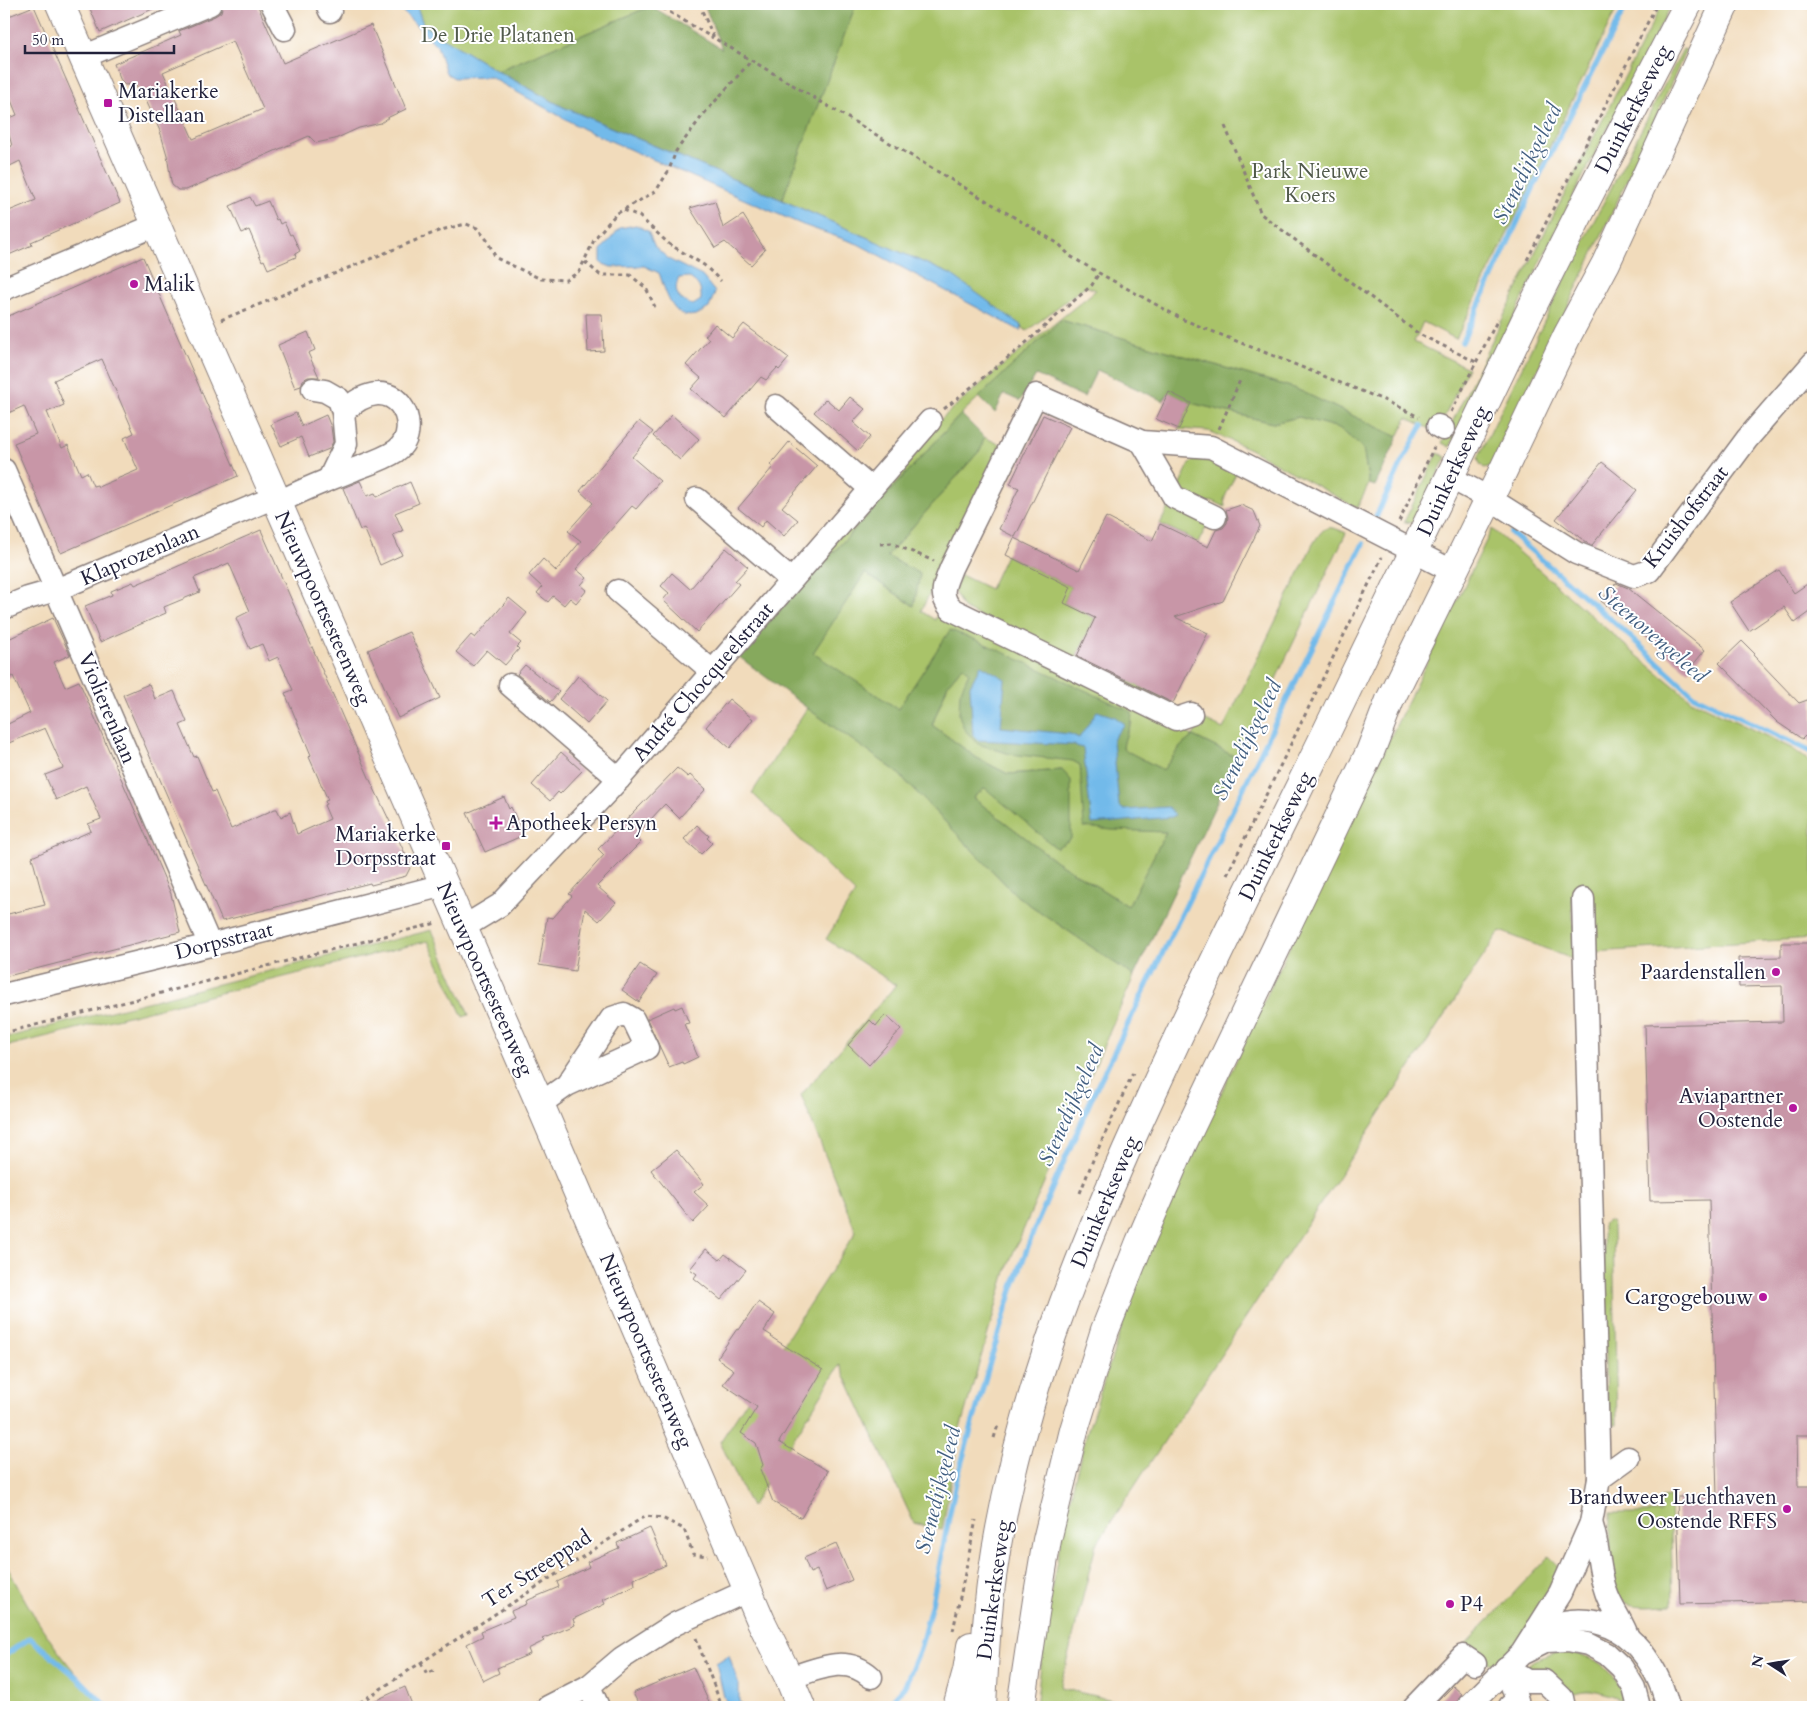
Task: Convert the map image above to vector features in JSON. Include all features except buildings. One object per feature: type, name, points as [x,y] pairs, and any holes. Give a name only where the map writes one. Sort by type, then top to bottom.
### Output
[{"type":"main road","name":"Nieuwpoortsesteenweg","points":[[60,4],[540,1104],[761,1621],[790,1678],[802,1707]]},
{"type":"main road","name":"Duinkerkseweg","points":[[982,1707],[985,1639],[992,1574],[1009,1490],[1029,1410],[1048,1350],[1105,1195],[1178,1036],[1415,553],[1449,477],[1582,209],[1688,4]]},
{"type":"main road","name":"Duinkerkseweg","points":[[1022,1707],[1047,1540],[1074,1430],[1105,1330],[1140,1242],[1182,1145],[1370,752],[1390,700],[1454,572],[1568,334],[1606,263],[1726,4]]},
{"type":"main road","points":[[957,1707],[967,1670],[985,1559],[1009,1490]]},
{"type":"street","points":[[83,56],[210,4]]},
{"type":"street","points":[[272,4],[285,30]]},
{"type":"street","points":[[4,289],[156,225]]},
{"type":"street","name":"Kruishofstraat","points":[[1449,477],[1489,498],[1576,553],[1634,576],[1649,571],[1747,439],[1813,363]]},
{"type":"street","points":[[313,389],[325,391],[339,399],[343,412],[346,444],[329,479]]},
{"type":"street","name":"Klaprozenlaan","points":[[4,608],[28,598],[56,590],[378,460],[398,450],[405,439],[408,423],[403,406],[394,396],[381,393],[366,396],[353,403],[343,412]]},
{"type":"street","points":[[1191,714],[1176,719],[950,609],[944,601],[944,586],[951,568],[1036,395],[1142,442],[1211,447],[1454,572]]},
{"type":"street","points":[[776,406],[871,489]]},
{"type":"street","name":"André Chocqueelstraat","points":[[462,925],[472,922],[500,906],[619,779],[930,421]]},
{"type":"street","points":[[1142,442],[1174,496],[1215,518]]},
{"type":"street","name":"Violierenlaan","points":[[4,470],[210,945]]},
{"type":"street","points":[[697,499],[791,580]]},
{"type":"street","points":[[618,591],[712,671]]},
{"type":"street","points":[[510,686],[619,779]]},
{"type":"street","name":"Dorpsstraat","points":[[4,995],[444,885]]},
{"type":"street","points":[[1468,1707],[1507,1667],[1537,1629],[1560,1593],[1591,1523],[1599,1478],[1583,899]]},
{"type":"street","points":[[540,1104],[567,1085]]},
{"type":"street","points":[[1599,1478],[1628,1458]]},
{"type":"street","points":[[1591,1523],[1597,1540],[1599,1567],[1606,1593],[1628,1637],[1628,1654],[1622,1668]]},
{"type":"street","points":[[548,1707],[589,1686],[622,1658],[675,1624],[749,1590]]},
{"type":"street","points":[[1537,1629],[1572,1621],[1592,1622],[1611,1627],[1628,1637],[1646,1656],[1665,1694],[1668,1707]]},
{"type":"street","points":[[1507,1667],[1547,1641],[1568,1640],[1588,1644],[1607,1654],[1622,1668],[1634,1688],[1639,1707]]},
{"type":"street","points":[[1414,1707],[1462,1656],[1475,1664],[1507,1667],[1527,1681],[1544,1681],[1562,1698],[1564,1707]]},
{"type":"street","points":[[790,1678],[845,1664],[861,1668],[871,1677]]},
{"type":"street","points":[[1435,1707],[1475,1664]]},
{"type":"street","points":[[1507,1667],[1517,1700],[1510,1706]]},
{"type":"street","points":[[589,1686],[598,1707]]},
{"type":"path","points":[[656,4],[1059,244],[1070,256],[1098,273],[1184,320],[1386,401],[1440,428]]},
{"type":"path","points":[[699,4],[714,38]]},
{"type":"path","points":[[201,327],[441,230],[466,224],[477,228],[487,240],[496,258],[541,280],[566,280],[579,272],[595,238],[616,214],[656,191],[668,170],[676,150],[703,115],[751,61]]},
{"type":"path","points":[[129,96],[141,90]]},
{"type":"path","points":[[1226,126],[1261,214],[1419,334],[1476,362]]},
{"type":"path","points":[[624,209],[639,216],[669,244],[704,265],[721,281]]},
{"type":"path","points":[[585,262],[600,275],[630,275],[646,288],[655,307]]},
{"type":"path","points":[[930,421],[1092,285],[1098,273]]},
{"type":"path","points":[[1211,447],[1241,378]]},
{"type":"path","points":[[880,544],[891,544],[951,568]]},
{"type":"path","points":[[4,1033],[421,926],[435,923],[462,925]]},
{"type":"path","name":"Ter Streeppad","points":[[353,1707],[646,1516],[662,1518],[684,1529],[693,1554],[736,1561]]},
{"type":"path","points":[[688,1618],[722,1707]]},
{"type":"path","points":[[421,1663],[427,1674],[436,1670]]},
{"type":"green space","name":"De Drie Platanen","points":[[416,4],[650,4],[651,6],[497,71],[423,24]]},
{"type":"green space","points":[[704,4],[856,4],[782,200],[563,107],[497,71],[651,6],[722,49]]},
{"type":"green space","name":"Park Nieuwe Koers","points":[[856,4],[1619,4],[1456,339],[1423,322],[1414,342],[1468,368],[1437,432],[1407,418],[1398,437],[1294,388],[1061,320],[961,414],[738,655],[932,427],[996,371],[1096,290],[1085,286],[1027,331],[952,275],[782,200]]},
{"type":"green space","points":[[1662,4],[1672,4],[1574,194],[1450,447],[1442,443],[1543,236]]},
{"type":"green space","points":[[1683,49],[1686,50],[1663,102],[1566,311],[1491,466],[1484,468],[1478,458],[1578,252]]},
{"type":"green space","points":[[1061,320],[1294,388],[1398,437],[1375,486],[1369,484],[1363,448],[1339,428],[1299,417],[1273,423],[1191,403],[1169,393],[1163,401],[1097,370],[1084,397],[1036,375],[1020,401],[1004,394],[995,413],[979,397]]},
{"type":"green space","points":[[1191,403],[1273,423],[1299,417],[1339,428],[1363,448],[1369,484],[1357,508],[1250,449],[1208,431],[1179,429]]},
{"type":"green space","points":[[961,414],[984,437],[981,449],[887,556],[920,574],[914,606],[865,573],[813,653],[898,709],[950,630],[979,641],[1132,712],[1123,749],[1163,770],[1181,746],[1193,736],[1238,758],[1134,976],[1017,896],[896,771],[738,656]],"holes":[[[963,666],[969,672],[960,693],[959,715],[964,729],[978,744],[1010,754],[1073,761],[1080,765],[1084,827],[1166,832],[1128,906],[1056,861],[973,798],[985,788],[1056,848],[1071,839],[1071,780],[1062,770],[1008,774],[977,758],[932,725],[948,684]]]},
{"type":"green space","points":[[984,437],[1003,446],[921,611],[935,620],[939,609],[1193,736],[1181,746],[1163,770],[1123,749],[1124,739],[1132,723],[951,630],[898,709],[812,653],[865,573],[914,606],[887,556],[981,449]]},
{"type":"green space","points":[[1438,453],[1446,457],[1418,514],[1412,523],[1404,522]]},
{"type":"green space","points":[[1199,456],[1209,458],[1237,471],[1224,499],[1225,507],[1213,501],[1202,504],[1177,490],[1190,463]]},
{"type":"green space","points":[[1171,502],[1209,522],[1198,543],[1160,524]]},
{"type":"green space","points":[[1326,528],[1334,528],[1346,533],[1238,758],[1193,736],[1202,719],[1223,729],[1320,533]]},
{"type":"green space","points":[[1492,529],[1634,653],[1691,700],[1793,749],[1813,764],[1813,938],[1595,952],[1592,893],[1572,895],[1575,960],[1500,931],[1096,1545],[1060,1688],[1143,1707],[1036,1707],[1048,1607],[1066,1513],[1086,1436],[1130,1302],[1158,1228],[1324,873]]},
{"type":"green space","points":[[1006,555],[1071,587],[1064,603],[1095,618],[1077,656],[1173,703],[1170,707],[963,608],[954,591],[961,575],[990,589]]},
{"type":"green space","points":[[963,666],[970,672],[960,693],[1080,765],[1143,831],[1167,832],[1128,906],[1056,861],[973,798],[985,788],[1062,770],[1008,774],[977,758],[932,725],[948,684]]},
{"type":"green space","points":[[807,708],[896,771],[1017,896],[1134,976],[1008,1265],[960,1429],[942,1530],[914,1523],[840,1365],[751,1507],[720,1442],[856,1232],[801,1095],[896,985],[826,939],[855,893],[752,793]]},
{"type":"green space","points":[[432,930],[469,1015],[463,1017],[428,941],[4,1047],[4,1038]]},
{"type":"green space","points":[[1608,1221],[1613,1226],[1617,1424],[1606,1423],[1603,1226]]},
{"type":"green space","points":[[1670,1497],[1673,1605],[1643,1606],[1625,1603],[1618,1597],[1611,1576],[1611,1513],[1661,1513],[1661,1498]]},
{"type":"green space","points":[[1549,1556],[1557,1564],[1561,1578],[1520,1639],[1495,1664],[1459,1651]]},
{"type":"green space","points":[[4,1559],[25,1600],[49,1638],[76,1674],[107,1707],[4,1707]]},
{"type":"green space","points":[[1554,1653],[1568,1653],[1591,1658],[1615,1679],[1628,1702],[1591,1691],[1576,1692],[1569,1695],[1526,1672],[1526,1667],[1535,1660]]},
{"type":"water","points":[[395,4],[416,4],[423,24],[432,31],[497,71],[563,107],[952,275],[1022,326],[1021,331],[858,244],[803,225],[583,129],[490,77],[454,78],[446,73],[437,46]]},
{"type":"water","points":[[636,225],[648,231],[655,247],[670,260],[702,276],[715,292],[709,308],[701,313],[687,316],[680,313],[670,302],[659,273],[644,266],[611,267],[601,263],[601,250],[620,228]],"holes":[[[688,277],[699,286],[701,292],[701,300],[693,305],[684,301],[678,295],[676,288],[679,278]]]},
{"type":"water","points":[[981,665],[1005,679],[1001,727],[1070,734],[1079,738],[1097,711],[1115,717],[1125,724],[1113,741],[1119,806],[1124,810],[1168,807],[1175,815],[1172,817],[1092,824],[1083,748],[1073,745],[978,740],[973,735],[970,686]]},
{"type":"water","points":[[729,1655],[739,1685],[739,1702],[742,1707],[729,1707],[724,1697],[716,1663]]},
{"type":"waterway","name":"Stenedijkgeleed","points":[[1462,342],[1535,184],[1627,4]]},
{"type":"waterway","name":"Stenedijkgeleed","points":[[1376,517],[1400,466],[1422,426]]},
{"type":"waterway","name":"Steenovengeleed","points":[[1511,533],[1624,631],[1693,695],[1813,753]]},
{"type":"waterway","name":"Stenedijkgeleed","points":[[886,1707],[905,1686],[920,1649],[932,1603],[956,1482],[1012,1290],[1034,1230],[1093,1095],[1363,544]]},
{"type":"waterway","points":[[4,1656],[30,1638],[80,1680],[107,1707]]},
{"type":"place","name":"Mariakerke Distellaan","points":[[108,103]]},
{"type":"place","name":"Malik","points":[[134,284]]},
{"type":"place","name":"Apotheek Persyn","points":[[496,823]]},
{"type":"place","name":"Mariakerke Dorpsstraat","points":[[446,846]]},
{"type":"place","name":"Paardenstallen","points":[[1776,972]]},
{"type":"place","name":"Aviapartner Oostende","points":[[1793,1108]]},
{"type":"place","name":"Cargogebouw","points":[[1763,1297]]},
{"type":"place","name":"Brandweer Luchthaven Oostende RFFS","points":[[1787,1509]]},
{"type":"place","name":"P4","points":[[1450,1604]]}]
